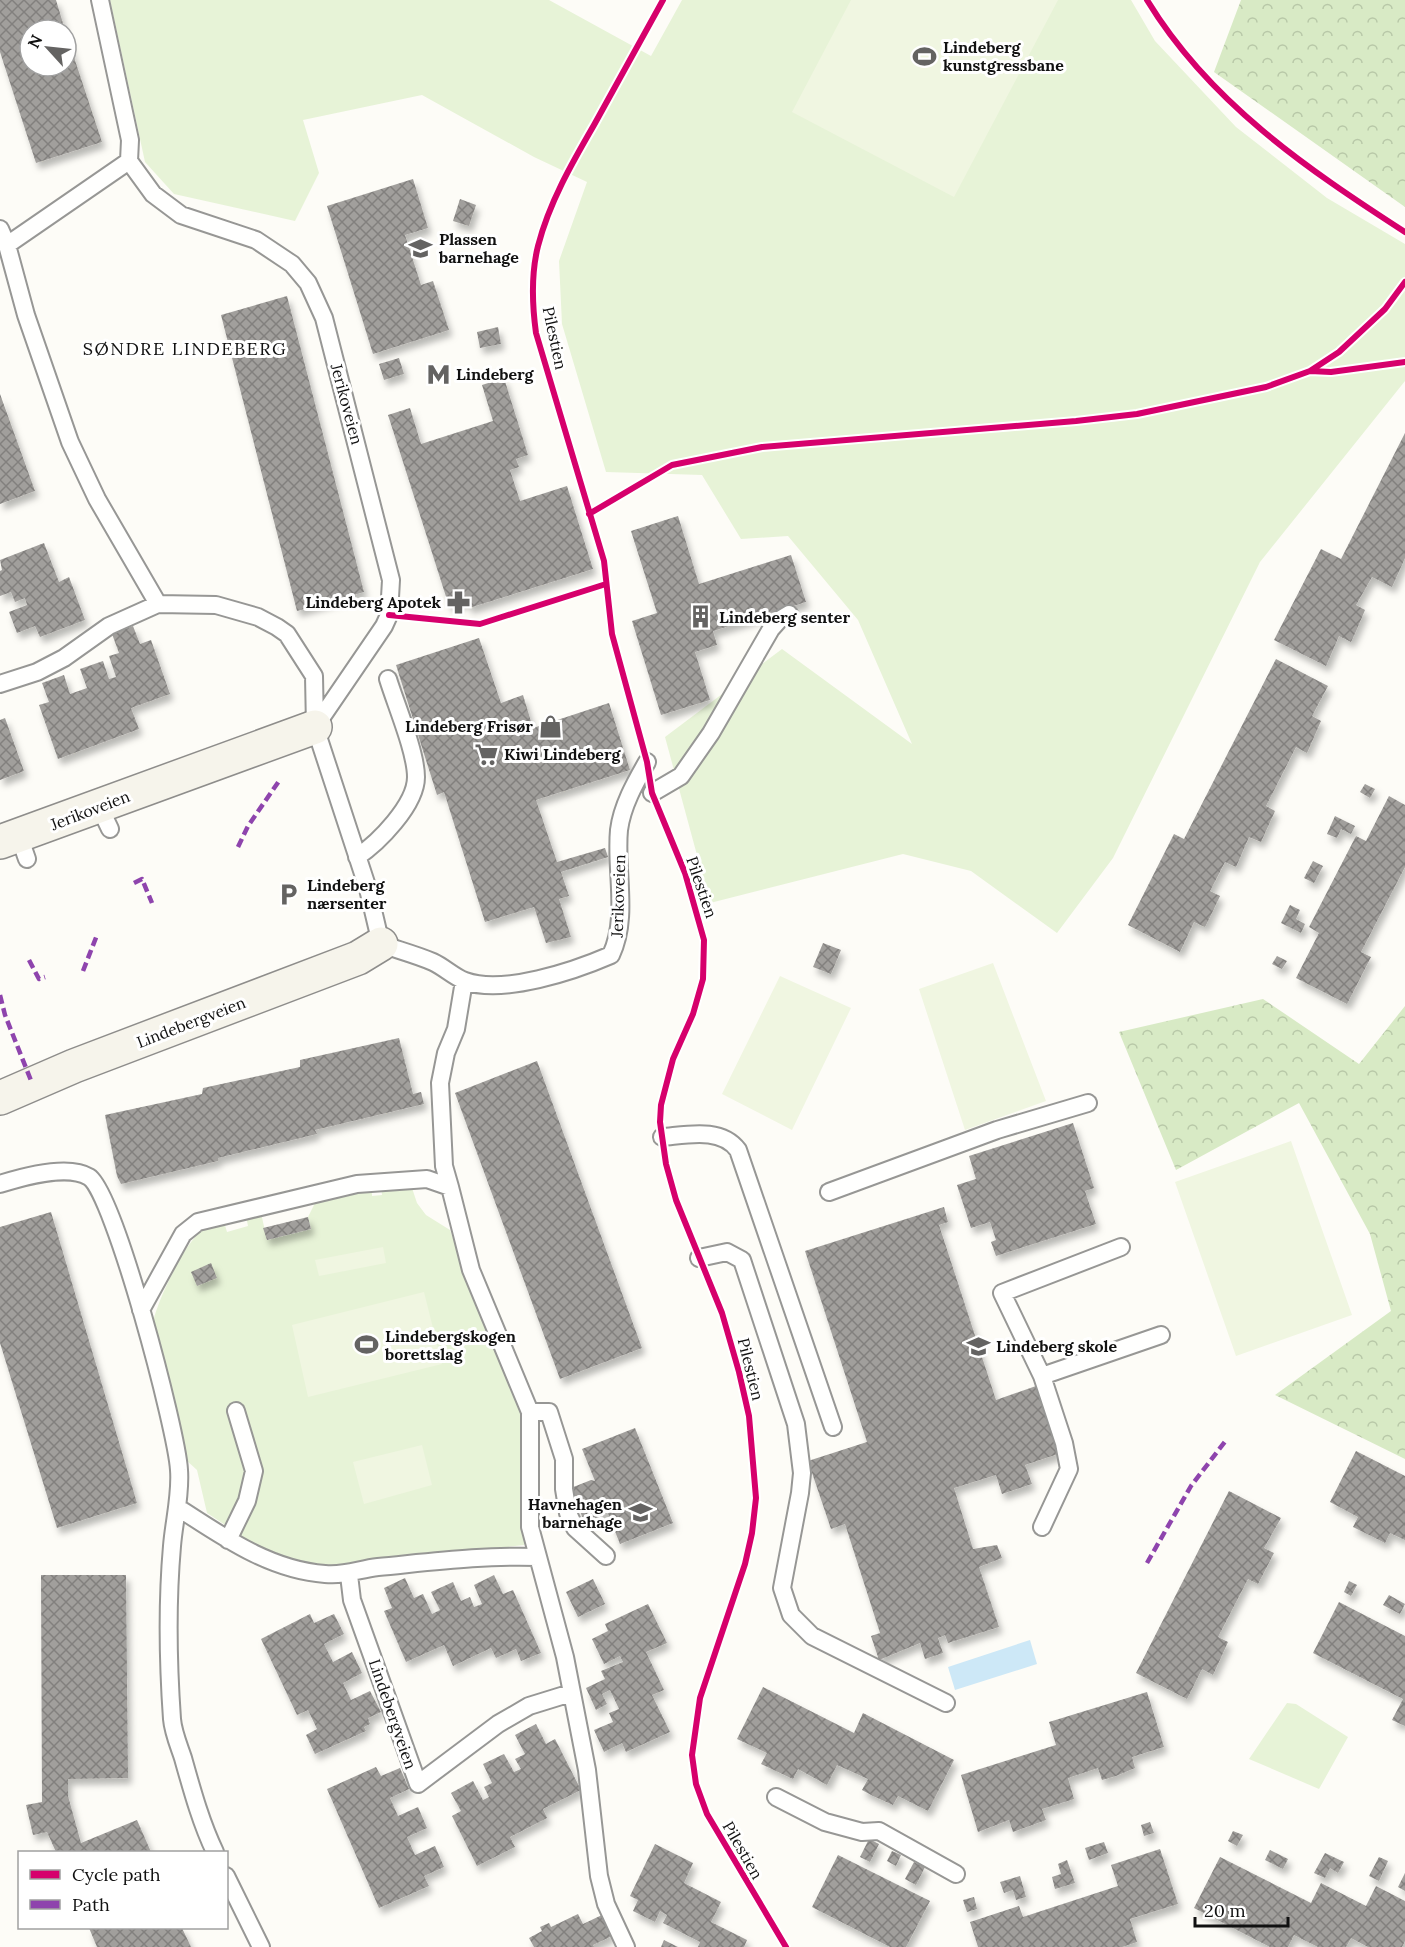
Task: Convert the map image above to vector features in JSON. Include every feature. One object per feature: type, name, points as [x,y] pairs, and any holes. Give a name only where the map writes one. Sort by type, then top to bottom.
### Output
[{"type":"street","name":"Jerikoveien","points":[[15,846],[104,818],[315,727]]},
{"type":"street","name":"Lindebergveien","points":[[0,1098],[74,1066],[358,958],[381,944]]},
{"type":"lane","points":[[7,245],[129,161],[130,140],[100,0]]},
{"type":"lane","name":"Jerikoveien","points":[[129,161],[153,194],[181,214],[256,240],[292,264],[308,283],[324,318],[391,580],[389,615],[384,626],[315,727]]},
{"type":"lane","points":[[0,229],[7,245],[26,315],[70,442],[97,499],[158,604]]},
{"type":"lane","points":[[0,684],[37,672],[64,658],[108,626],[158,604],[216,605],[238,610],[258,617],[287,634],[314,676],[315,727],[357,857],[381,944]]},
{"type":"lane","points":[[652,793],[681,776],[711,733],[771,629],[778,620],[789,614]]},
{"type":"lane","points":[[357,857],[376,845],[386,833],[414,789],[416,778],[414,764],[388,679]]},
{"type":"lane","name":"Jerikoveien","points":[[381,944],[434,962],[464,981],[490,987],[589,965],[611,955],[620,938],[619,830],[631,789],[647,762]]},
{"type":"lane","points":[[464,981],[456,1029],[446,1053],[440,1083],[444,1166],[471,1270],[530,1412],[530,1527],[565,1657],[587,1770],[599,1876],[606,1904],[626,1947]]},
{"type":"lane","points":[[829,1192],[997,1130],[1088,1103]]},
{"type":"lane","points":[[662,1137],[710,1135],[733,1143],[738,1150],[833,1427]]},
{"type":"lane","points":[[0,1184],[50,1173],[77,1172],[90,1178],[102,1194],[116,1226],[141,1310],[179,1469],[172,1547],[169,1624],[172,1721],[192,1791],[215,1851]]},
{"type":"lane","points":[[141,1310],[183,1234],[198,1222],[357,1184],[427,1179],[450,1187]]},
{"type":"lane","points":[[1042,1527],[1069,1469],[1064,1443],[1042,1376],[1002,1293],[1121,1247]]},
{"type":"lane","points":[[699,1258],[728,1252],[742,1260],[794,1412],[802,1473],[782,1588],[791,1615],[812,1636],[946,1703]]},
{"type":"lane","points":[[1042,1376],[1161,1335]]},
{"type":"lane","points":[[228,1540],[247,1501],[254,1472],[236,1411]]},
{"type":"lane","points":[[530,1412],[549,1412],[564,1459],[564,1489],[568,1513],[575,1528],[606,1556]]},
{"type":"lane","points":[[177,1506],[228,1540],[254,1554],[289,1567],[323,1574],[349,1575],[372,1568],[419,1563],[508,1556],[538,1557]]},
{"type":"lane","name":"Lindebergveien","points":[[349,1575],[352,1600],[418,1784],[498,1724],[529,1706],[571,1693]]},
{"type":"lane","points":[[776,1797],[825,1822],[862,1832],[879,1831],[956,1874]]},
{"type":"lane","points":[[228,1880],[261,1947]]},
{"type":"green space","points":[[110,0],[549,0],[651,56],[682,0],[1131,0],[1155,41],[1236,127],[1327,198],[1405,244],[1405,381],[1260,562],[1113,858],[1057,933],[971,871],[903,854],[710,903],[665,737],[782,649],[912,744],[858,620],[788,536],[741,539],[702,475],[606,472],[562,324],[559,261],[587,182],[534,157],[422,95],[303,120],[319,173],[295,221],[174,194],[145,162]]},
{"type":"green space","name":"Lindeberg kunstgressbane","points":[[851,0],[1058,0],[954,197],[792,112]]},
{"type":"green space","points":[[1241,0],[1405,0],[1405,207],[1214,72]]},
{"type":"green space","points":[[993,963],[1046,1101],[965,1130],[919,989]]},
{"type":"green space","points":[[780,976],[851,1008],[792,1130],[722,1094]]},
{"type":"green space","points":[[1263,999],[1359,1064],[1405,1006],[1405,1459],[1275,1395],[1391,1311],[1370,1234],[1299,1103],[1176,1170],[1119,1032]]},
{"type":"green space","points":[[1291,1141],[1352,1315],[1236,1356],[1175,1182]]},
{"type":"green space","points":[[381,1187],[412,1188],[417,1203],[426,1215],[450,1230],[480,1315],[522,1411],[527,1538],[524,1545],[327,1568],[285,1559],[257,1546],[207,1513],[197,1470],[186,1460],[153,1323],[180,1259],[195,1237],[207,1228],[224,1222],[227,1232],[248,1226],[246,1216],[261,1213],[267,1240],[311,1229],[308,1217],[316,1201],[372,1188],[372,1196],[382,1195]]},
{"type":"green space","points":[[383,1247],[386,1263],[319,1276],[315,1260]]},
{"type":"green space","name":"Lindebergskogen borettslag","points":[[424,1292],[442,1364],[308,1397],[292,1325]]},
{"type":"green space","points":[[422,1445],[432,1485],[364,1504],[353,1462]]},
{"type":"green space","points":[[1287,1703],[1296,1704],[1348,1737],[1319,1789],[1249,1759]]},
{"type":"water","points":[[1030,1640],[1037,1664],[955,1690],[948,1667]]},
{"type":"building","points":[[0,0],[56,0],[61,18],[18,18],[18,78],[78,78],[78,69],[102,142],[36,163],[0,52]]},
{"type":"building","points":[[413,179],[428,228],[405,235],[421,285],[433,281],[449,330],[373,354],[327,206]]},
{"type":"building","points":[[460,199],[476,205],[469,226],[453,221]]},
{"type":"building","points":[[287,296],[364,592],[297,611],[221,315]]},
{"type":"building","points":[[498,327],[501,344],[480,348],[477,332]]},
{"type":"building","points":[[399,358],[404,374],[384,380],[379,364]]},
{"type":"building","points":[[504,378],[528,455],[516,459],[519,467],[510,470],[520,501],[567,486],[593,569],[469,608],[467,601],[449,606],[388,415],[410,408],[421,444],[493,421],[482,385]]},
{"type":"building","points":[[0,394],[35,491],[0,504]]},
{"type":"building","points":[[1405,433],[1405,558],[1392,587],[1372,577],[1356,605],[1365,610],[1351,642],[1339,636],[1326,666],[1274,640],[1321,549],[1341,559]]},
{"type":"building","name":"Lindeberg senter","points":[[678,516],[699,584],[791,555],[806,602],[713,631],[717,645],[695,652],[710,700],[661,715],[632,621],[657,613],[631,531]]},
{"type":"building","points":[[44,543],[59,582],[69,577],[85,620],[40,637],[35,626],[17,633],[9,612],[27,605],[25,598],[15,602],[11,592],[0,596],[0,571],[2,570],[0,560]]},
{"type":"building","points":[[133,626],[140,644],[151,640],[170,694],[131,708],[139,729],[58,759],[39,705],[49,702],[42,683],[64,675],[70,694],[87,688],[80,669],[103,661],[109,679],[116,677],[109,656],[119,653],[112,634]]},
{"type":"building","points":[[479,638],[501,703],[523,695],[533,728],[609,703],[630,770],[536,800],[557,862],[605,848],[608,857],[561,872],[569,896],[559,899],[571,937],[546,943],[534,907],[485,922],[444,792],[437,795],[396,665]]},
{"type":"building","points":[[1276,659],[1328,686],[1312,716],[1321,721],[1307,753],[1296,747],[1266,806],[1275,811],[1261,842],[1249,837],[1236,867],[1225,862],[1210,891],[1220,896],[1205,927],[1194,922],[1180,952],[1128,925],[1174,834],[1184,839]]},
{"type":"building","points":[[5,718],[24,771],[0,780],[0,720]]},
{"type":"building","points":[[1365,784],[1375,789],[1370,798],[1360,792]]},
{"type":"building","points":[[1389,796],[1405,805],[1405,867],[1361,952],[1371,957],[1347,1004],[1296,978],[1319,933],[1309,927],[1356,836],[1366,841]]},
{"type":"building","points":[[1335,816],[1355,826],[1351,834],[1341,829],[1337,838],[1327,834]]},
{"type":"building","points":[[1313,861],[1323,866],[1314,883],[1304,878]]},
{"type":"building","points":[[1290,905],[1300,910],[1296,919],[1305,924],[1301,933],[1281,923]]},
{"type":"building","points":[[823,943],[841,950],[831,974],[813,967]]},
{"type":"building","points":[[1277,956],[1287,961],[1282,969],[1272,964]]},
{"type":"building","points":[[399,1038],[413,1094],[421,1092],[424,1104],[315,1130],[317,1134],[121,1184],[117,1176],[105,1115],[202,1094],[203,1088],[300,1067],[300,1060]]},
{"type":"building","points":[[537,1061],[642,1348],[560,1379],[455,1093]]},
{"type":"building","points":[[1073,1123],[1094,1188],[1085,1191],[1096,1224],[996,1256],[991,1242],[996,1240],[990,1222],[971,1228],[957,1185],[976,1179],[969,1156]]},
{"type":"building","points":[[944,1207],[948,1222],[939,1225],[996,1400],[1036,1386],[1058,1454],[1025,1465],[1032,1484],[1002,1494],[996,1475],[954,1488],[973,1549],[997,1545],[1002,1558],[979,1567],[999,1627],[948,1643],[945,1635],[938,1638],[943,1653],[925,1659],[920,1643],[879,1660],[871,1636],[880,1633],[845,1524],[831,1529],[808,1461],[867,1442],[805,1251]]},
{"type":"building","points":[[51,1212],[137,1503],[57,1528],[0,1343],[0,1227]]},
{"type":"building","points":[[308,1217],[311,1229],[267,1240],[263,1228]]},
{"type":"building","points":[[211,1263],[217,1278],[197,1286],[191,1272]]},
{"type":"building","points":[[635,1428],[673,1523],[620,1544],[607,1511],[605,1515],[585,1524],[571,1488],[591,1480],[595,1481],[582,1449]]},
{"type":"building","points":[[1356,1451],[1405,1476],[1405,1540],[1390,1533],[1385,1543],[1353,1527],[1358,1517],[1330,1502]]},
{"type":"building","points":[[1229,1491],[1281,1518],[1264,1548],[1274,1553],[1258,1584],[1248,1579],[1218,1637],[1228,1642],[1213,1675],[1202,1669],[1187,1699],[1136,1673]]},
{"type":"building","points":[[41,1575],[126,1575],[128,1778],[68,1779],[68,1796],[81,1843],[137,1820],[151,1851],[56,1851],[47,1832],[33,1835],[26,1805],[42,1802]]},
{"type":"building","points":[[494,1575],[503,1594],[513,1590],[541,1653],[521,1661],[516,1649],[496,1658],[491,1648],[453,1666],[444,1645],[406,1662],[384,1611],[392,1608],[384,1588],[405,1578],[414,1598],[423,1594],[432,1614],[440,1610],[431,1592],[453,1582],[461,1601],[470,1597],[474,1607],[482,1604],[474,1585]]},
{"type":"building","points":[[593,1579],[605,1604],[578,1617],[566,1592]]},
{"type":"building","points":[[1349,1581],[1357,1585],[1351,1596],[1344,1592]]},
{"type":"building","points":[[1389,1595],[1405,1604],[1400,1614],[1383,1605]]},
{"type":"building","points":[[1339,1602],[1405,1636],[1405,1726],[1392,1720],[1403,1699],[1313,1653]]},
{"type":"building","points":[[648,1604],[667,1643],[646,1652],[664,1690],[652,1695],[670,1732],[626,1752],[622,1743],[604,1752],[594,1730],[613,1722],[609,1713],[619,1709],[610,1690],[602,1694],[607,1704],[596,1710],[586,1688],[605,1679],[601,1671],[623,1662],[620,1656],[604,1664],[592,1639],[608,1631],[605,1624]]},
{"type":"building","points":[[310,1614],[314,1623],[334,1614],[344,1634],[324,1644],[333,1662],[352,1652],[362,1673],[343,1683],[351,1700],[370,1691],[381,1712],[368,1718],[370,1724],[364,1727],[366,1731],[315,1754],[306,1735],[317,1729],[308,1710],[297,1715],[261,1639]]},
{"type":"building","points":[[763,1687],[854,1733],[863,1713],[954,1760],[928,1811],[898,1796],[893,1805],[873,1796],[862,1790],[868,1779],[837,1765],[827,1785],[798,1769],[793,1779],[761,1764],[767,1753],[737,1739]]},
{"type":"building","points":[[1147,1692],[1164,1747],[1132,1757],[1135,1768],[1116,1776],[1102,1780],[1098,1768],[1068,1778],[1074,1799],[1042,1809],[1046,1820],[1013,1832],[1009,1820],[978,1832],[961,1775],[1056,1745],[1049,1722]]},
{"type":"building","points":[[536,1724],[546,1744],[555,1739],[581,1790],[543,1809],[547,1818],[510,1837],[515,1847],[477,1866],[452,1816],[461,1811],[451,1793],[473,1781],[483,1800],[489,1797],[484,1787],[492,1783],[483,1764],[504,1754],[514,1772],[521,1769],[515,1759],[525,1754],[515,1735]]},
{"type":"building","points":[[376,1767],[381,1776],[400,1768],[409,1789],[390,1798],[398,1816],[418,1807],[427,1828],[407,1837],[415,1855],[435,1846],[444,1867],[424,1876],[429,1886],[379,1908],[327,1789]]},
{"type":"building","points":[[1150,1822],[1154,1833],[1144,1836],[1141,1825]]},
{"type":"building","points":[[1233,1831],[1243,1835],[1237,1846],[1228,1841]]},
{"type":"building","points":[[869,1839],[879,1844],[870,1862],[860,1857]]},
{"type":"building","points":[[1104,1842],[1108,1853],[1089,1860],[1085,1848]]},
{"type":"building","points":[[655,1844],[693,1863],[684,1883],[721,1902],[711,1922],[747,1940],[744,1947],[698,1947],[700,1942],[663,1923],[667,1915],[660,1911],[655,1922],[633,1911],[638,1900],[630,1896]]},
{"type":"building","points":[[1160,1849],[1178,1904],[1130,1919],[1137,1942],[1122,1947],[978,1947],[970,1922],[1019,1906],[1023,1917],[1118,1886],[1111,1865]]},
{"type":"building","points":[[1270,1850],[1288,1859],[1283,1869],[1265,1860]]},
{"type":"building","points":[[892,1851],[901,1855],[896,1866],[887,1861]]},
{"type":"building","points":[[1325,1853],[1344,1862],[1338,1873],[1330,1868],[1325,1878],[1314,1873]]},
{"type":"building","points":[[838,1855],[930,1901],[906,1947],[890,1947],[812,1907]]},
{"type":"building","points":[[1220,1857],[1311,1903],[1321,1883],[1366,1906],[1376,1886],[1405,1901],[1405,1941],[1402,1947],[1368,1947],[1351,1938],[1346,1947],[1318,1947],[1294,1935],[1288,1947],[1270,1947],[1194,1908]]},
{"type":"building","points":[[1379,1857],[1388,1861],[1379,1881],[1369,1876]]},
{"type":"building","points":[[1067,1860],[1075,1883],[1055,1889],[1052,1877],[1061,1874],[1058,1864]]},
{"type":"building","points":[[914,1862],[925,1867],[916,1885],[905,1879]]},
{"type":"building","points":[[1405,1873],[1405,1891],[1398,1887]]},
{"type":"building","points":[[1020,1876],[1026,1897],[1016,1900],[1013,1890],[1004,1893],[1000,1882]]},
{"type":"building","points":[[974,1897],[977,1909],[967,1912],[963,1900]]},
{"type":"building","points":[[578,1914],[583,1924],[602,1915],[612,1936],[593,1945],[594,1947],[534,1947],[529,1938],[542,1931],[540,1927],[549,1923],[551,1927]]},
{"type":"building","points":[[89,1929],[182,1929],[191,1947],[97,1947]]},
{"type":"building","points":[[664,1940],[678,1947],[661,1947]]},
{"type":"marked path","points":[[238,847],[248,826],[279,781]]},
{"type":"marked path","points":[[134,883],[142,879],[152,903]]},
{"type":"marked path","points":[[83,971],[97,935]]},
{"type":"marked path","points":[[29,960],[39,979],[45,977]]},
{"type":"marked path","points":[[0,995],[5,1015],[32,1083]]},
{"type":"marked path","points":[[1147,1563],[1191,1486],[1227,1439]]},
{"type":"cycle path","name":"Pilestien","points":[[663,0],[570,169],[548,214],[536,257],[533,278],[534,311],[536,333],[604,561],[612,634],[647,762],[652,793],[685,873],[704,940],[703,979],[693,1014],[673,1059],[661,1105],[660,1122],[666,1164],[676,1200],[722,1313],[739,1372],[749,1416],[756,1498],[752,1533],[745,1564],[700,1698],[692,1755],[696,1784],[707,1814],[786,1947]]},
{"type":"cycle path","points":[[1147,0],[1172,37],[1200,70],[1262,130],[1332,183],[1405,232]]},
{"type":"cycle path","points":[[589,514],[672,465],[762,447],[1137,414],[1266,387],[1310,371],[1339,352],[1385,309],[1405,282]]},
{"type":"cycle path","points":[[1310,371],[1331,372],[1405,362]]},
{"type":"cycle path","points":[[389,615],[480,624],[606,584]]},
{"type":"place","name":"Lindeberg kunstgressbane","points":[[925,56]]},
{"type":"place","name":"Plassen barnehage","points":[[421,248]]},
{"type":"place","name":"Lindeberg","points":[[438,374]]},
{"type":"place","name":"Lindeberg Apotek","points":[[459,602]]},
{"type":"place","name":"Lindeberg senter","points":[[701,617]]},
{"type":"place","name":"Lindeberg Frisør","points":[[551,726]]},
{"type":"place","name":"Kiwi Lindeberg","points":[[486,754]]},
{"type":"place","name":"Lindeberg nærsenter","points":[[289,894]]},
{"type":"place","name":"Lindebergskogen borettslag","points":[[367,1345]]},
{"type":"place","name":"Lindeberg skole","points":[[978,1346]]},
{"type":"place","name":"Havnehagen barnehage","points":[[640,1513]]},
{"type":"district","name":"SØNDRE LINDEBERG","points":[[185,348]]}]
